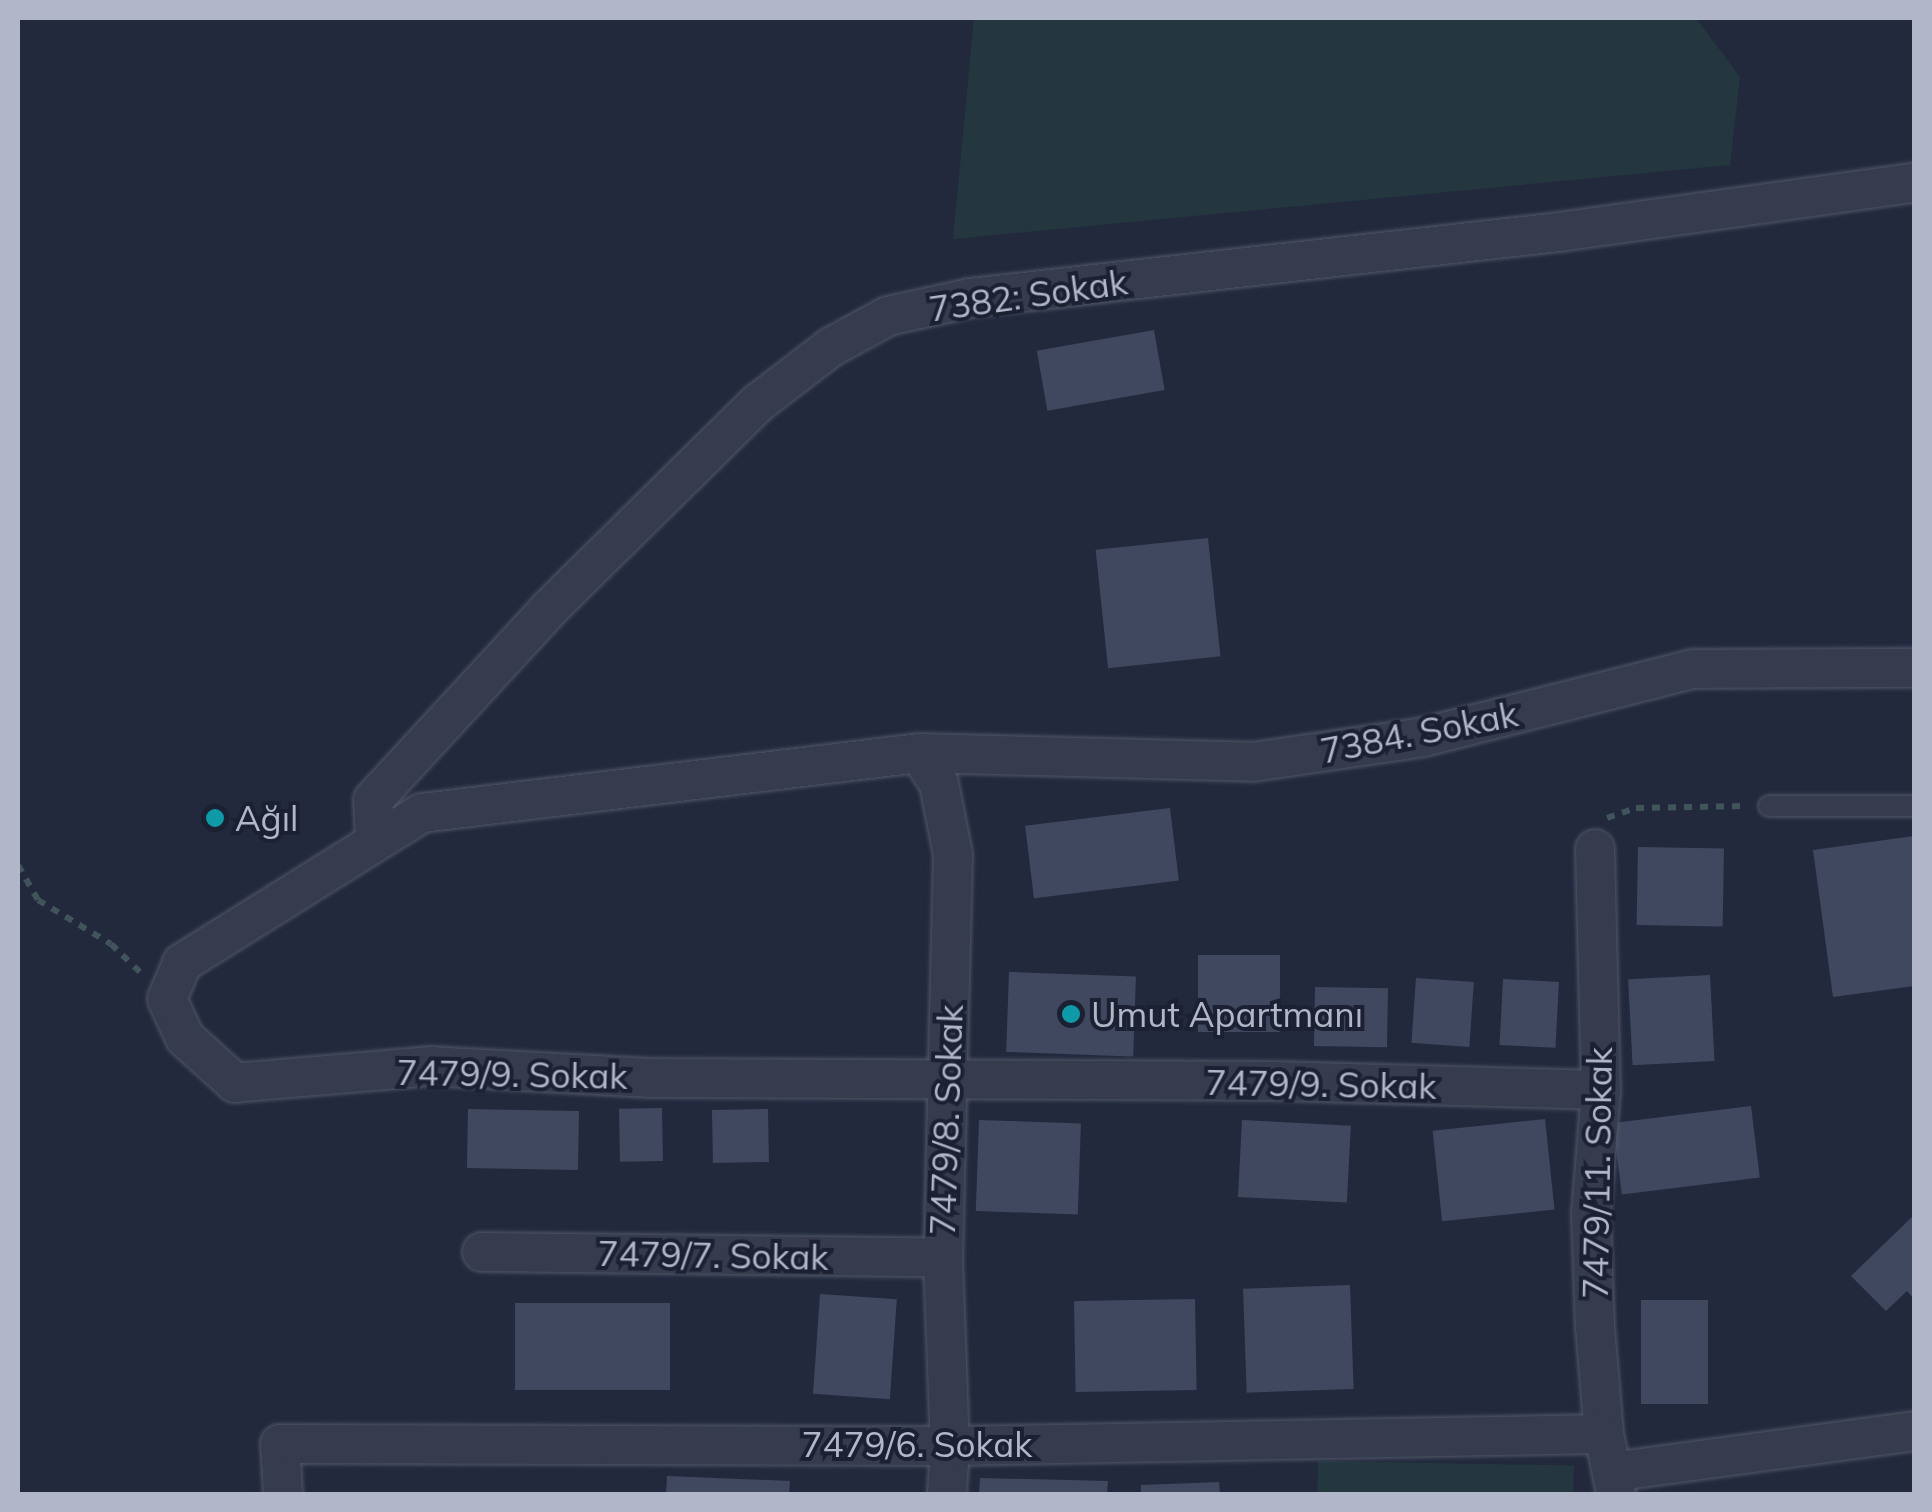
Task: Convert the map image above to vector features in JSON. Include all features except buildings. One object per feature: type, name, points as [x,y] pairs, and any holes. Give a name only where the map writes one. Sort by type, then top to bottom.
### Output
[{"type":"street","name":"7382: Sokak","points":[[375,842],[373,800],[550,608],[758,403],[831,346],[888,316],[970,298],[1558,232],[1914,183]]},
{"type":"street","name":"7384. Sokak","points":[[919,753],[1253,762],[1424,738],[1694,669],[1914,668]]},
{"type":"street","points":[[167,999],[182,962],[422,813],[919,753]]},
{"type":"street","name":"7479/8. Sokak","points":[[919,753],[939,784],[953,856],[943,1258],[950,1446],[947,1494]]},
{"type":"street","name":"7479/11. Sokak","points":[[1595,850],[1601,1090],[1591,1214],[1604,1434],[1614,1483]]},
{"type":"street","name":"7479/9. Sokak","points":[[167,999],[185,1038],[235,1083],[432,1066],[651,1078],[1276,1081],[1601,1090]]},
{"type":"street","name":"7479/7. Sokak","points":[[482,1252],[943,1258]]},
{"type":"street","points":[[1614,1483],[1914,1431]]},
{"type":"street","name":"7479/6. Sokak","points":[[282,1494],[280,1444],[950,1446],[1604,1434]]},
{"type":"lane","points":[[1769,806],[1914,806]]},
{"type":"path","points":[[1595,850],[1592,824],[1636,808],[1769,806]]},
{"type":"path","points":[[18,865],[38,900],[111,944],[167,999]]},
{"type":"shaded area","points":[[974,18],[1696,18],[1740,77],[1730,165],[953,239]]},
{"type":"shaded area","points":[[1318,1461],[1574,1465],[1573,1494],[1317,1494]]},
{"type":"place","name":"Ağıl","points":[[215,818]]},
{"type":"place","name":"Umut Apartmanı","points":[[1071,1014]]}]
